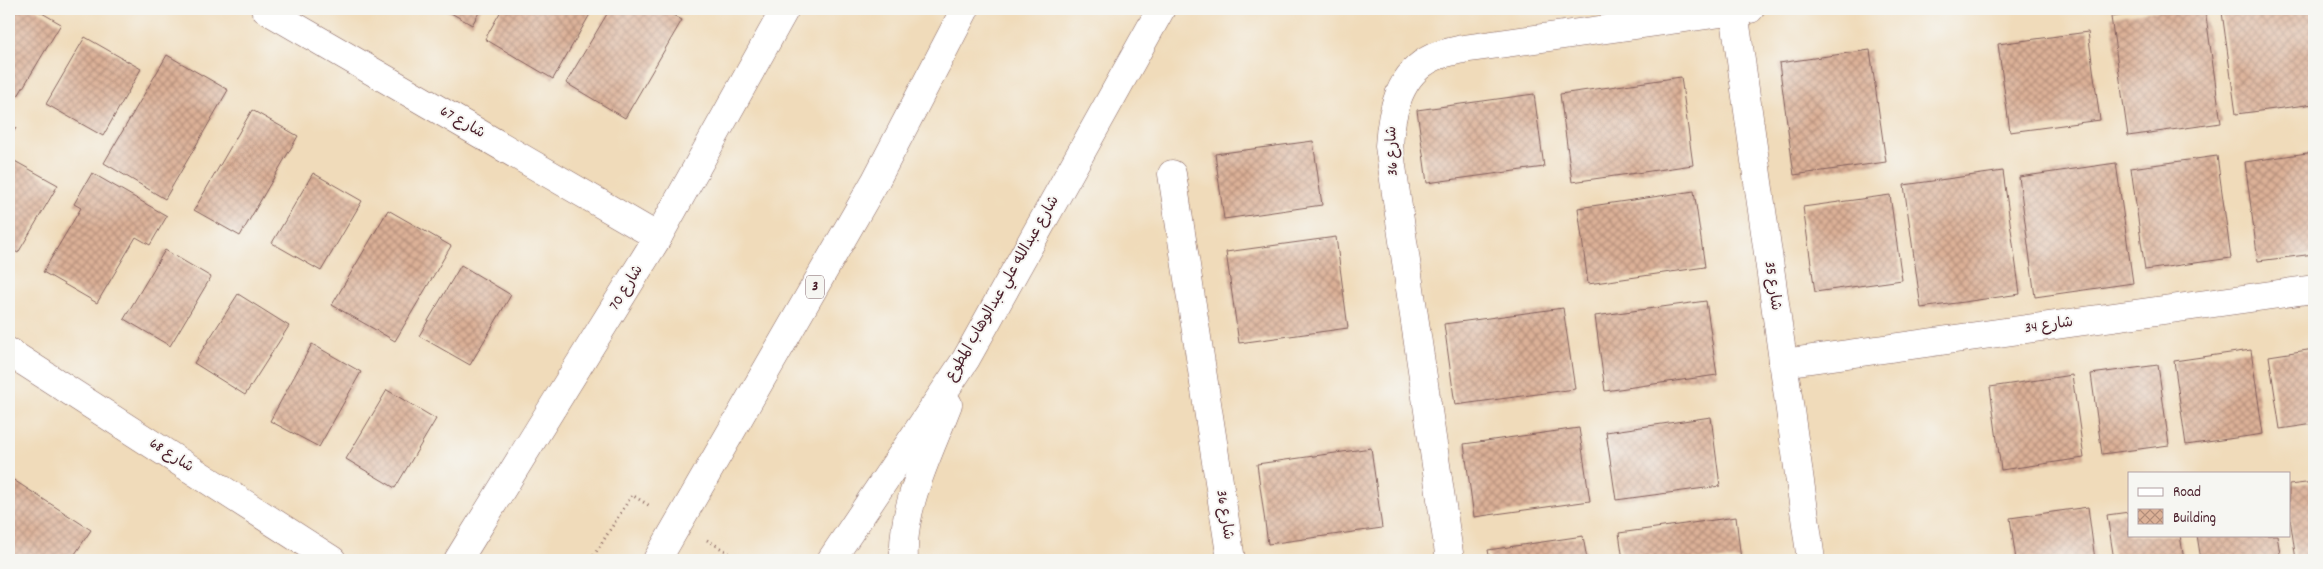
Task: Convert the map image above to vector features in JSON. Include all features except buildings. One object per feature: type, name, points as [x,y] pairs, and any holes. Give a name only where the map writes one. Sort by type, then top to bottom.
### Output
[{"type":"street","name":"شارع 67","points":[[265,9],[658,237]]},
{"type":"street","name":"شارع 70","points":[[458,560],[658,237],[784,9]]},
{"type":"street","name":"3","points":[[657,560],[876,180],[965,9]]},
{"type":"street","name":"شارع عبدالله علي عبدالوهاب المطوع","points":[[831,560],[966,359],[1161,9]]},
{"type":"street","name":"شارع 35","points":[[1742,10],[1783,363],[1811,560]]},
{"type":"street","name":"شارع 36","points":[[1450,560],[1389,146],[1390,122],[1395,103],[1404,83],[1418,67],[1434,57],[1463,49],[1742,10]]},
{"type":"street","name":"شارع 36","points":[[1172,174],[1231,560]]},
{"type":"street","name":"شارع 34","points":[[1783,363],[2314,289]]},
{"type":"street","name":"شارع 68","points":[[9,352],[332,560]]},
{"type":"street","points":[[904,560],[906,528],[911,502],[966,359]]}]
